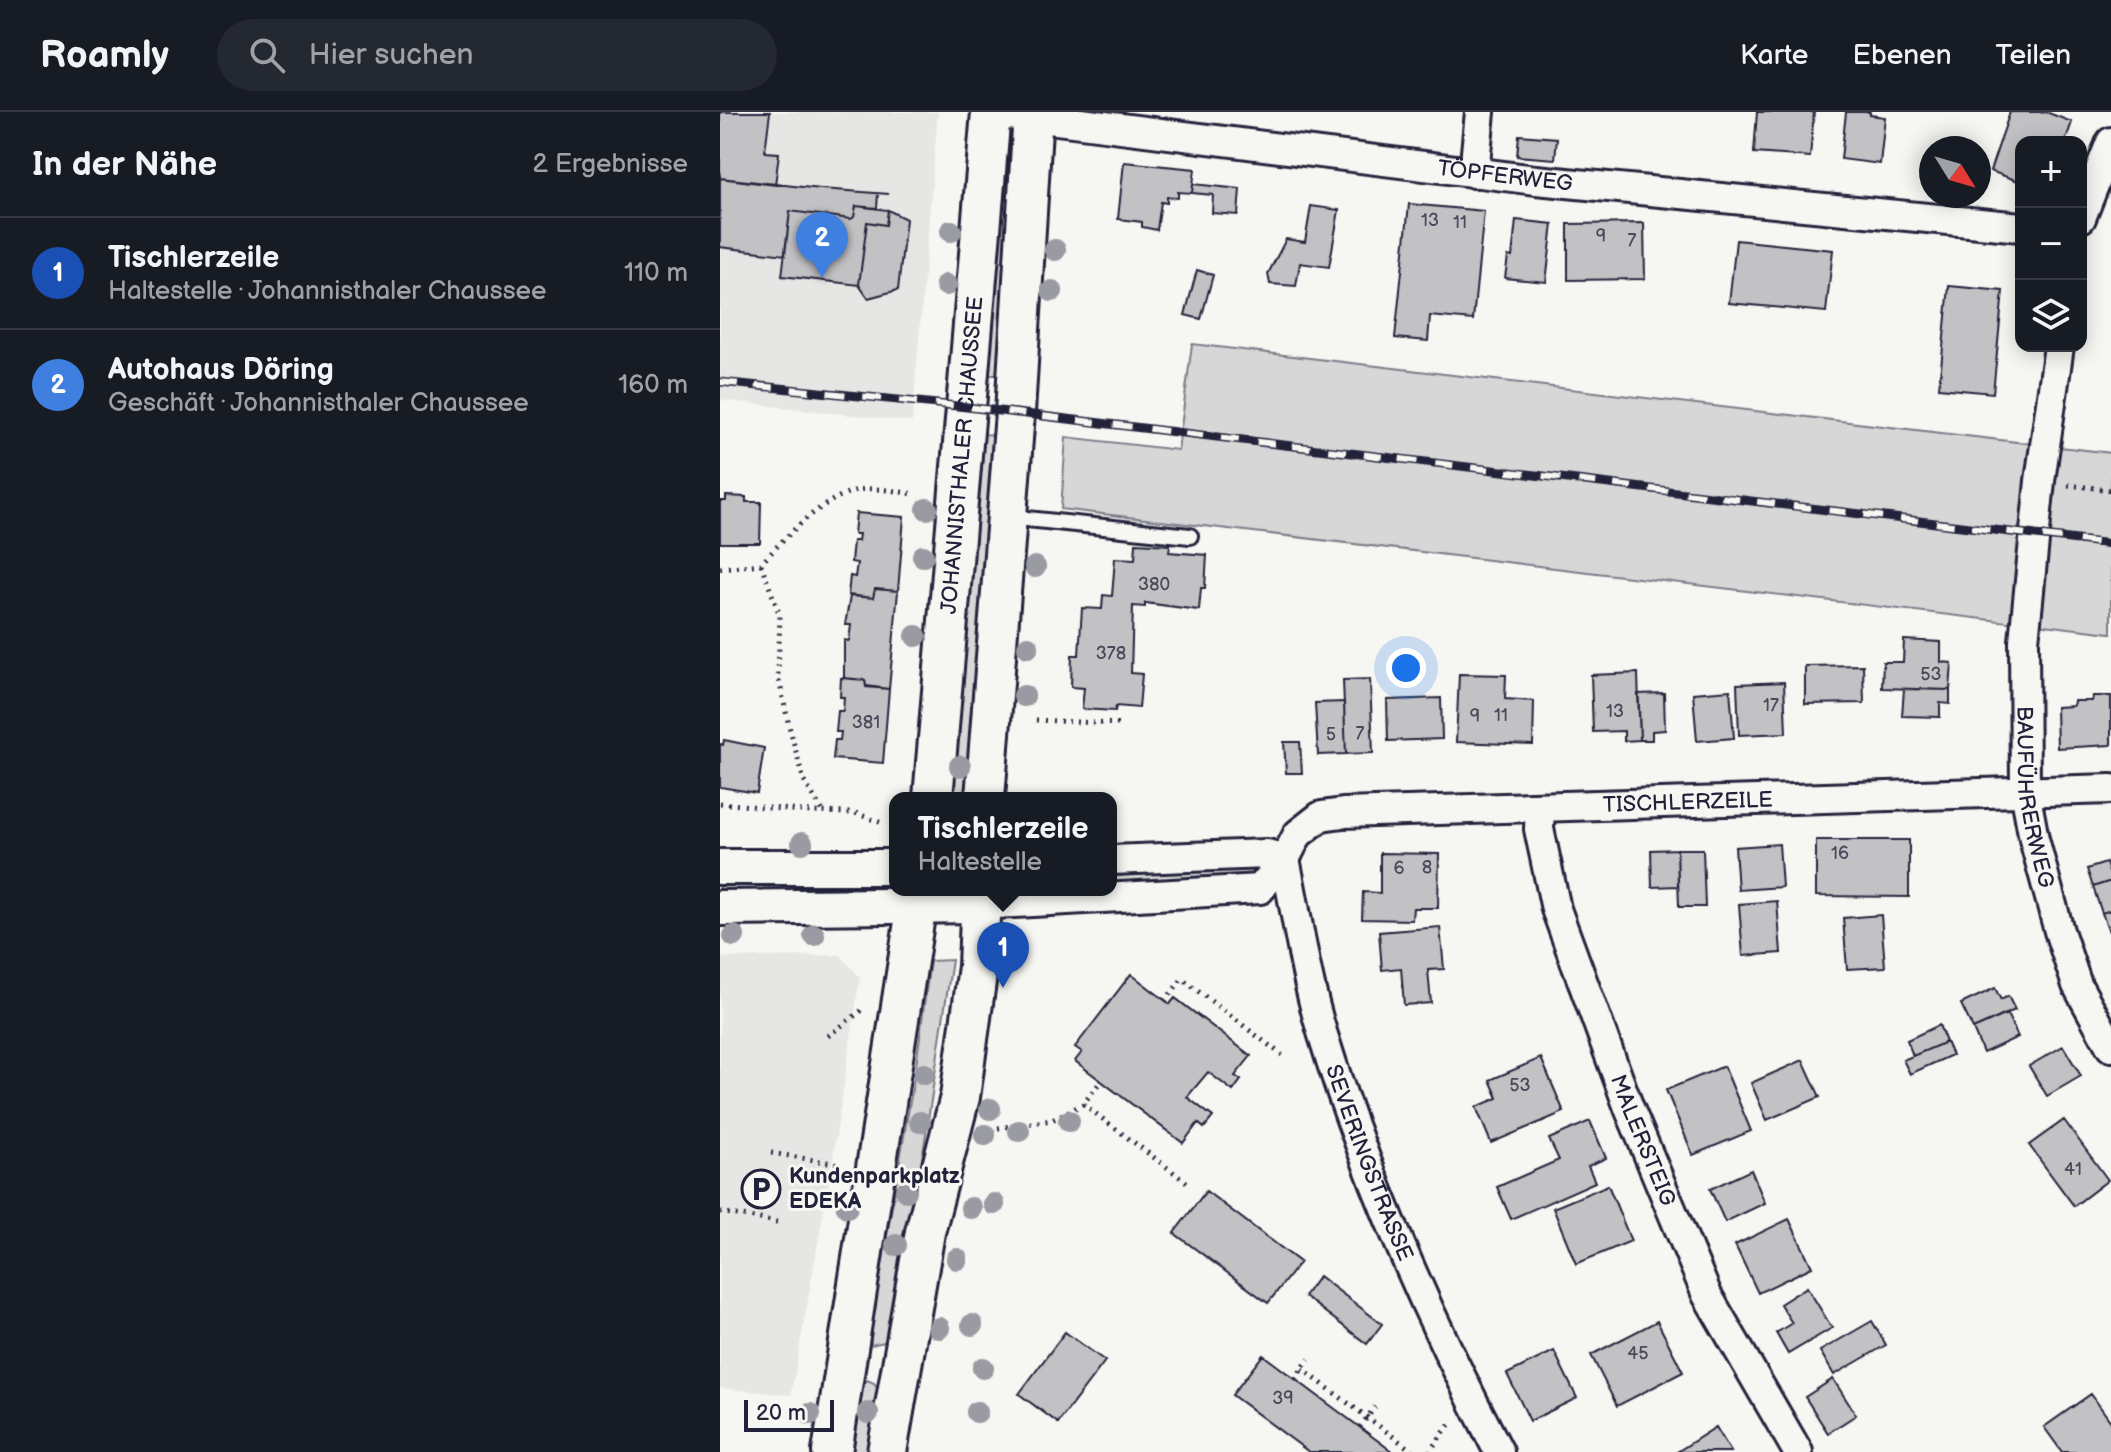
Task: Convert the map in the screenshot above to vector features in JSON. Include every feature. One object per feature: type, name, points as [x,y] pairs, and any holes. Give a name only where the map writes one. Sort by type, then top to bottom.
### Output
[{"type":"main road","name":"JOHANNISTHALER CHAUSSEE","points":[[934,792],[991,113]]},
{"type":"main road","name":"JOHANNISTHALER CHAUSSEE","points":[[985,792],[1033,114]]},
{"type":"main road","points":[[832,1452],[918,898]]},
{"type":"main road","points":[[887,1452],[925,1232],[960,1097],[978,967],[981,898]]},
{"type":"main road","points":[[846,1353],[902,1361]]},
{"type":"street","points":[[1474,173],[1480,112]]},
{"type":"street","name":"TÖPFERWEG","points":[[991,113],[1033,114],[1474,173],[2015,226]]},
{"type":"street","points":[[2085,208],[2111,142]]},
{"type":"street","name":"BAUFÜHRERWEG","points":[[2058,352],[2033,535],[2024,641],[2025,791],[2034,839],[2063,944],[2077,985],[2111,1047]]},
{"type":"street","name":"TISCHLERZEILE","points":[[1117,894],[1260,889],[1285,859],[1298,834],[1321,816],[2111,789]]},
{"type":"street","name":"MALERSTEIG","points":[[1540,808],[1539,829],[1556,909],[1629,1108],[1707,1295],[1798,1452]]},
{"type":"street","points":[[1117,860],[1267,854],[1285,859]]},
{"type":"street","name":"SEVERINGSTRASSE","points":[[1285,859],[1322,1030],[1381,1198],[1463,1383],[1499,1452]]},
{"type":"street","points":[[720,867],[889,867]]},
{"type":"street","name":"TISCHLERZEILE","points":[[981,898],[1043,896]]},
{"type":"street","points":[[720,908],[918,898],[981,898]]},
{"type":"lane","points":[[1007,517],[1190,536]]},
{"type":"path","points":[[2040,481],[2111,490]]},
{"type":"path","points":[[720,568],[761,564],[789,532],[846,494],[864,489],[915,494]]},
{"type":"path","points":[[761,564],[780,616],[778,675],[789,726],[804,781],[824,813]]},
{"type":"path","points":[[1036,720],[1119,724]]},
{"type":"path","points":[[720,803],[855,813],[882,823]]},
{"type":"path","points":[[1165,1001],[1182,979],[1282,1055]]},
{"type":"path","points":[[828,1036],[865,1008]]},
{"type":"path","points":[[998,1128],[1052,1120],[1083,1104],[1101,1081]]},
{"type":"path","points":[[1083,1104],[1189,1184]]},
{"type":"path","points":[[771,1153],[839,1164]]},
{"type":"path","points":[[720,1212],[777,1222]]},
{"type":"path","points":[[1295,1379],[1309,1359]]},
{"type":"path","points":[[1302,1369],[1414,1452]]},
{"type":"path","points":[[1360,1427],[1375,1407]]},
{"type":"path","points":[[1429,1452],[1453,1420]]},
{"type":"shaded area","points":[[720,112],[938,112],[912,422],[720,400]]},
{"type":"shaded area","points":[[1001,165],[1015,166],[1003,375],[984,375]]},
{"type":"shaded area","points":[[1192,344],[2033,444],[2016,623],[1061,509],[1066,437],[1178,450]]},
{"type":"shaded area","points":[[978,433],[1000,436],[970,792],[948,792]]},
{"type":"shaded area","points":[[2060,447],[2111,453],[2111,633],[2035,624]]},
{"type":"shaded area","points":[[1265,868],[1269,874],[1117,887],[1117,876]]},
{"type":"shaded area","points":[[858,878],[858,890],[720,891],[720,880]]},
{"type":"shaded area","name":"Kundenparkplatz EDEKA","points":[[840,955],[860,977],[832,1163],[791,1395],[720,1388],[720,958]]},
{"type":"shaded area","points":[[952,960],[893,1331],[884,1342],[871,1345],[870,1335],[916,1066],[930,961]]},
{"type":"shaded area","points":[[867,1380],[879,1390],[872,1452],[850,1452],[860,1388]]},
{"type":"building","points":[[720,112],[770,112],[765,152],[779,153],[775,185],[720,178]]},
{"type":"building","points":[[1757,112],[1814,112],[1810,157],[1754,153]]},
{"type":"building","points":[[1846,112],[1870,112],[1870,115],[1885,117],[1880,164],[1841,159]]},
{"type":"building","points":[[2010,112],[2046,112],[2072,122],[2067,136],[2015,136],[2015,180],[1991,171]]},
{"type":"building","points":[[1519,135],[1557,138],[1555,159],[1517,156]]},
{"type":"building","points":[[1124,162],[1195,169],[1192,193],[1178,192],[1178,198],[1167,197],[1167,203],[1161,202],[1157,230],[1142,227],[1142,222],[1118,219]]},
{"type":"building","points":[[720,178],[889,194],[878,194],[877,208],[856,206],[851,219],[790,211],[785,255],[720,247]]},
{"type":"building","points":[[1193,184],[1240,189],[1238,215],[1212,213],[1213,195],[1192,193]]},
{"type":"building","points":[[1409,204],[1484,211],[1473,320],[1430,316],[1428,341],[1395,338]]},
{"type":"building","points":[[856,206],[888,210],[886,225],[867,222],[859,285],[782,276],[790,211],[851,219]]},
{"type":"building","points":[[1311,206],[1339,210],[1329,267],[1300,263],[1296,286],[1270,284],[1268,274],[1286,239],[1305,242]]},
{"type":"building","points":[[888,210],[906,219],[898,290],[868,298],[859,285],[867,222],[886,225]]},
{"type":"building","points":[[1516,220],[1553,224],[1546,282],[1505,278],[1508,256],[1512,257]]},
{"type":"building","points":[[1644,223],[1645,279],[1568,280],[1568,224]]},
{"type":"building","points":[[1736,240],[1833,250],[1826,312],[1729,303]]},
{"type":"building","points":[[1197,270],[1213,275],[1201,319],[1185,315]]},
{"type":"building","points":[[1949,286],[2003,291],[1993,393],[1939,388]]},
{"type":"building","points":[[726,496],[746,497],[746,502],[761,502],[760,543],[720,543],[720,501],[726,501]]},
{"type":"building","points":[[856,513],[904,517],[898,591],[875,589],[873,598],[848,595],[850,576],[855,577],[857,563],[851,562],[853,541],[858,541],[859,534],[854,534]]},
{"type":"building","points":[[1136,543],[1170,545],[1169,552],[1207,555],[1205,588],[1201,588],[1199,610],[1145,603],[1145,607],[1133,606],[1131,673],[1142,674],[1139,708],[1116,706],[1115,711],[1082,709],[1084,688],[1071,687],[1072,655],[1079,655],[1082,608],[1102,609],[1103,595],[1112,596],[1115,558],[1135,559]]},
{"type":"building","points":[[875,589],[898,591],[889,689],[866,686],[865,680],[844,678],[844,640],[849,641],[851,625],[845,625],[850,596],[873,598]]},
{"type":"building","points":[[1904,640],[1941,642],[1941,662],[1952,663],[1950,690],[1882,688],[1883,662],[1903,662]]},
{"type":"building","points":[[1863,665],[1864,703],[1805,704],[1805,666]]},
{"type":"building","points":[[1638,673],[1640,740],[1624,741],[1624,731],[1593,732],[1591,675]]},
{"type":"building","points":[[1459,674],[1506,675],[1505,699],[1534,701],[1533,745],[1456,742]]},
{"type":"building","points":[[841,678],[865,680],[866,687],[889,689],[883,763],[833,759],[835,740],[840,740],[841,732],[836,732],[838,711],[843,711]]},
{"type":"building","points":[[1370,679],[1373,753],[1346,754],[1343,680]]},
{"type":"building","points":[[1784,682],[1786,733],[1739,735],[1737,684]]},
{"type":"building","points":[[1904,689],[1950,690],[1950,704],[1940,703],[1940,717],[1902,716]]},
{"type":"building","points":[[1730,690],[1734,738],[1697,741],[1693,693]]},
{"type":"building","points":[[1664,693],[1665,730],[1652,731],[1652,740],[1640,740],[1638,694]]},
{"type":"building","points":[[2093,696],[2111,696],[2111,745],[2057,748],[2056,707],[2073,706],[2074,701],[2092,701]]},
{"type":"building","points":[[1441,698],[1442,739],[1388,741],[1387,700]]},
{"type":"building","points":[[1344,702],[1346,754],[1318,755],[1315,703]]},
{"type":"building","points":[[724,740],[764,748],[757,793],[720,787],[720,744],[723,745]]},
{"type":"building","points":[[1284,742],[1300,742],[1302,773],[1286,773]]},
{"type":"building","points":[[1816,840],[1909,840],[1909,897],[1816,896]]},
{"type":"building","points":[[1779,844],[1782,887],[1738,890],[1735,847]]},
{"type":"building","points":[[1677,849],[1703,849],[1705,907],[1679,907]]},
{"type":"building","points":[[1677,849],[1678,886],[1652,887],[1651,850]]},
{"type":"building","points":[[1380,853],[1439,854],[1438,908],[1413,908],[1412,920],[1362,919],[1363,892],[1380,893]]},
{"type":"building","points":[[2106,863],[2111,871],[2111,881],[2093,887],[2087,869]]},
{"type":"building","points":[[2111,881],[2111,910],[2102,913],[2093,887]]},
{"type":"building","points":[[1777,901],[1781,953],[1743,956],[1739,904]]},
{"type":"building","points":[[2111,910],[2111,937],[2102,913]]},
{"type":"building","points":[[1881,915],[1885,967],[1847,969],[1843,918]]},
{"type":"building","points":[[1440,927],[1444,969],[1428,970],[1431,1003],[1404,1005],[1401,968],[1382,970],[1379,932]]},
{"type":"building","points":[[1131,974],[1170,1004],[1175,998],[1251,1056],[1235,1076],[1241,1080],[1233,1091],[1208,1072],[1187,1097],[1213,1117],[1204,1128],[1198,1123],[1183,1143],[1075,1061],[1082,1052],[1075,1047]]},
{"type":"building","points":[[1995,988],[2001,1000],[2008,996],[2015,1010],[1973,1029],[1961,1004]]},
{"type":"building","points":[[2007,1014],[2018,1037],[1983,1053],[1973,1029]]},
{"type":"building","points":[[1939,1025],[1946,1042],[1913,1056],[1907,1040]]},
{"type":"building","points":[[1946,1042],[1952,1055],[1910,1074],[1903,1060]]},
{"type":"building","points":[[2063,1046],[2081,1076],[2047,1096],[2029,1066]]},
{"type":"building","points":[[1541,1058],[1564,1112],[1491,1143],[1476,1107],[1498,1098],[1490,1080]]},
{"type":"building","points":[[1803,1060],[1820,1097],[1767,1120],[1751,1083]]},
{"type":"building","points":[[1724,1066],[1751,1131],[1693,1155],[1666,1090]]},
{"type":"building","points":[[2064,1120],[2108,1180],[2074,1206],[2029,1145]]},
{"type":"building","points":[[1590,1121],[1606,1158],[1588,1166],[1595,1182],[1511,1219],[1497,1187],[1559,1160],[1549,1139]]},
{"type":"building","points":[[1751,1170],[1765,1203],[1725,1222],[1710,1189]]},
{"type":"building","points":[[1608,1185],[1631,1241],[1576,1264],[1553,1208]]},
{"type":"building","points":[[1206,1191],[1300,1262],[1268,1303],[1174,1233]]},
{"type":"building","points":[[1789,1219],[1812,1267],[1758,1293],[1735,1245]]},
{"type":"building","points":[[1319,1276],[1382,1324],[1367,1344],[1304,1296]]},
{"type":"building","points":[[1807,1287],[1832,1328],[1788,1354],[1776,1333],[1792,1323],[1780,1304]]},
{"type":"building","points":[[1657,1321],[1683,1372],[1617,1406],[1591,1355]]},
{"type":"building","points":[[1872,1321],[1886,1345],[1834,1375],[1820,1351]]},
{"type":"building","points":[[1065,1332],[1105,1361],[1058,1423],[1019,1394]]},
{"type":"building","points":[[1554,1351],[1577,1398],[1530,1421],[1507,1374]]},
{"type":"building","points":[[1263,1355],[1393,1452],[1309,1452],[1232,1395]]},
{"type":"building","points":[[1833,1379],[1856,1415],[1828,1433],[1805,1397]]},
{"type":"building","points":[[2091,1394],[2111,1422],[2111,1452],[2062,1452],[2044,1427]]},
{"type":"building","points":[[1716,1427],[1731,1452],[1677,1452]]},
{"type":"railway","points":[[720,382],[967,407],[2111,544]]},
{"type":"place","name":"Autohaus Döring","points":[[822,278]]},
{"type":"place","name":"Tischlerzeile","points":[[1003,988]]},
{"type":"place","name":"Kundenparkplatz EDEKA","points":[[761,1189]]}]
